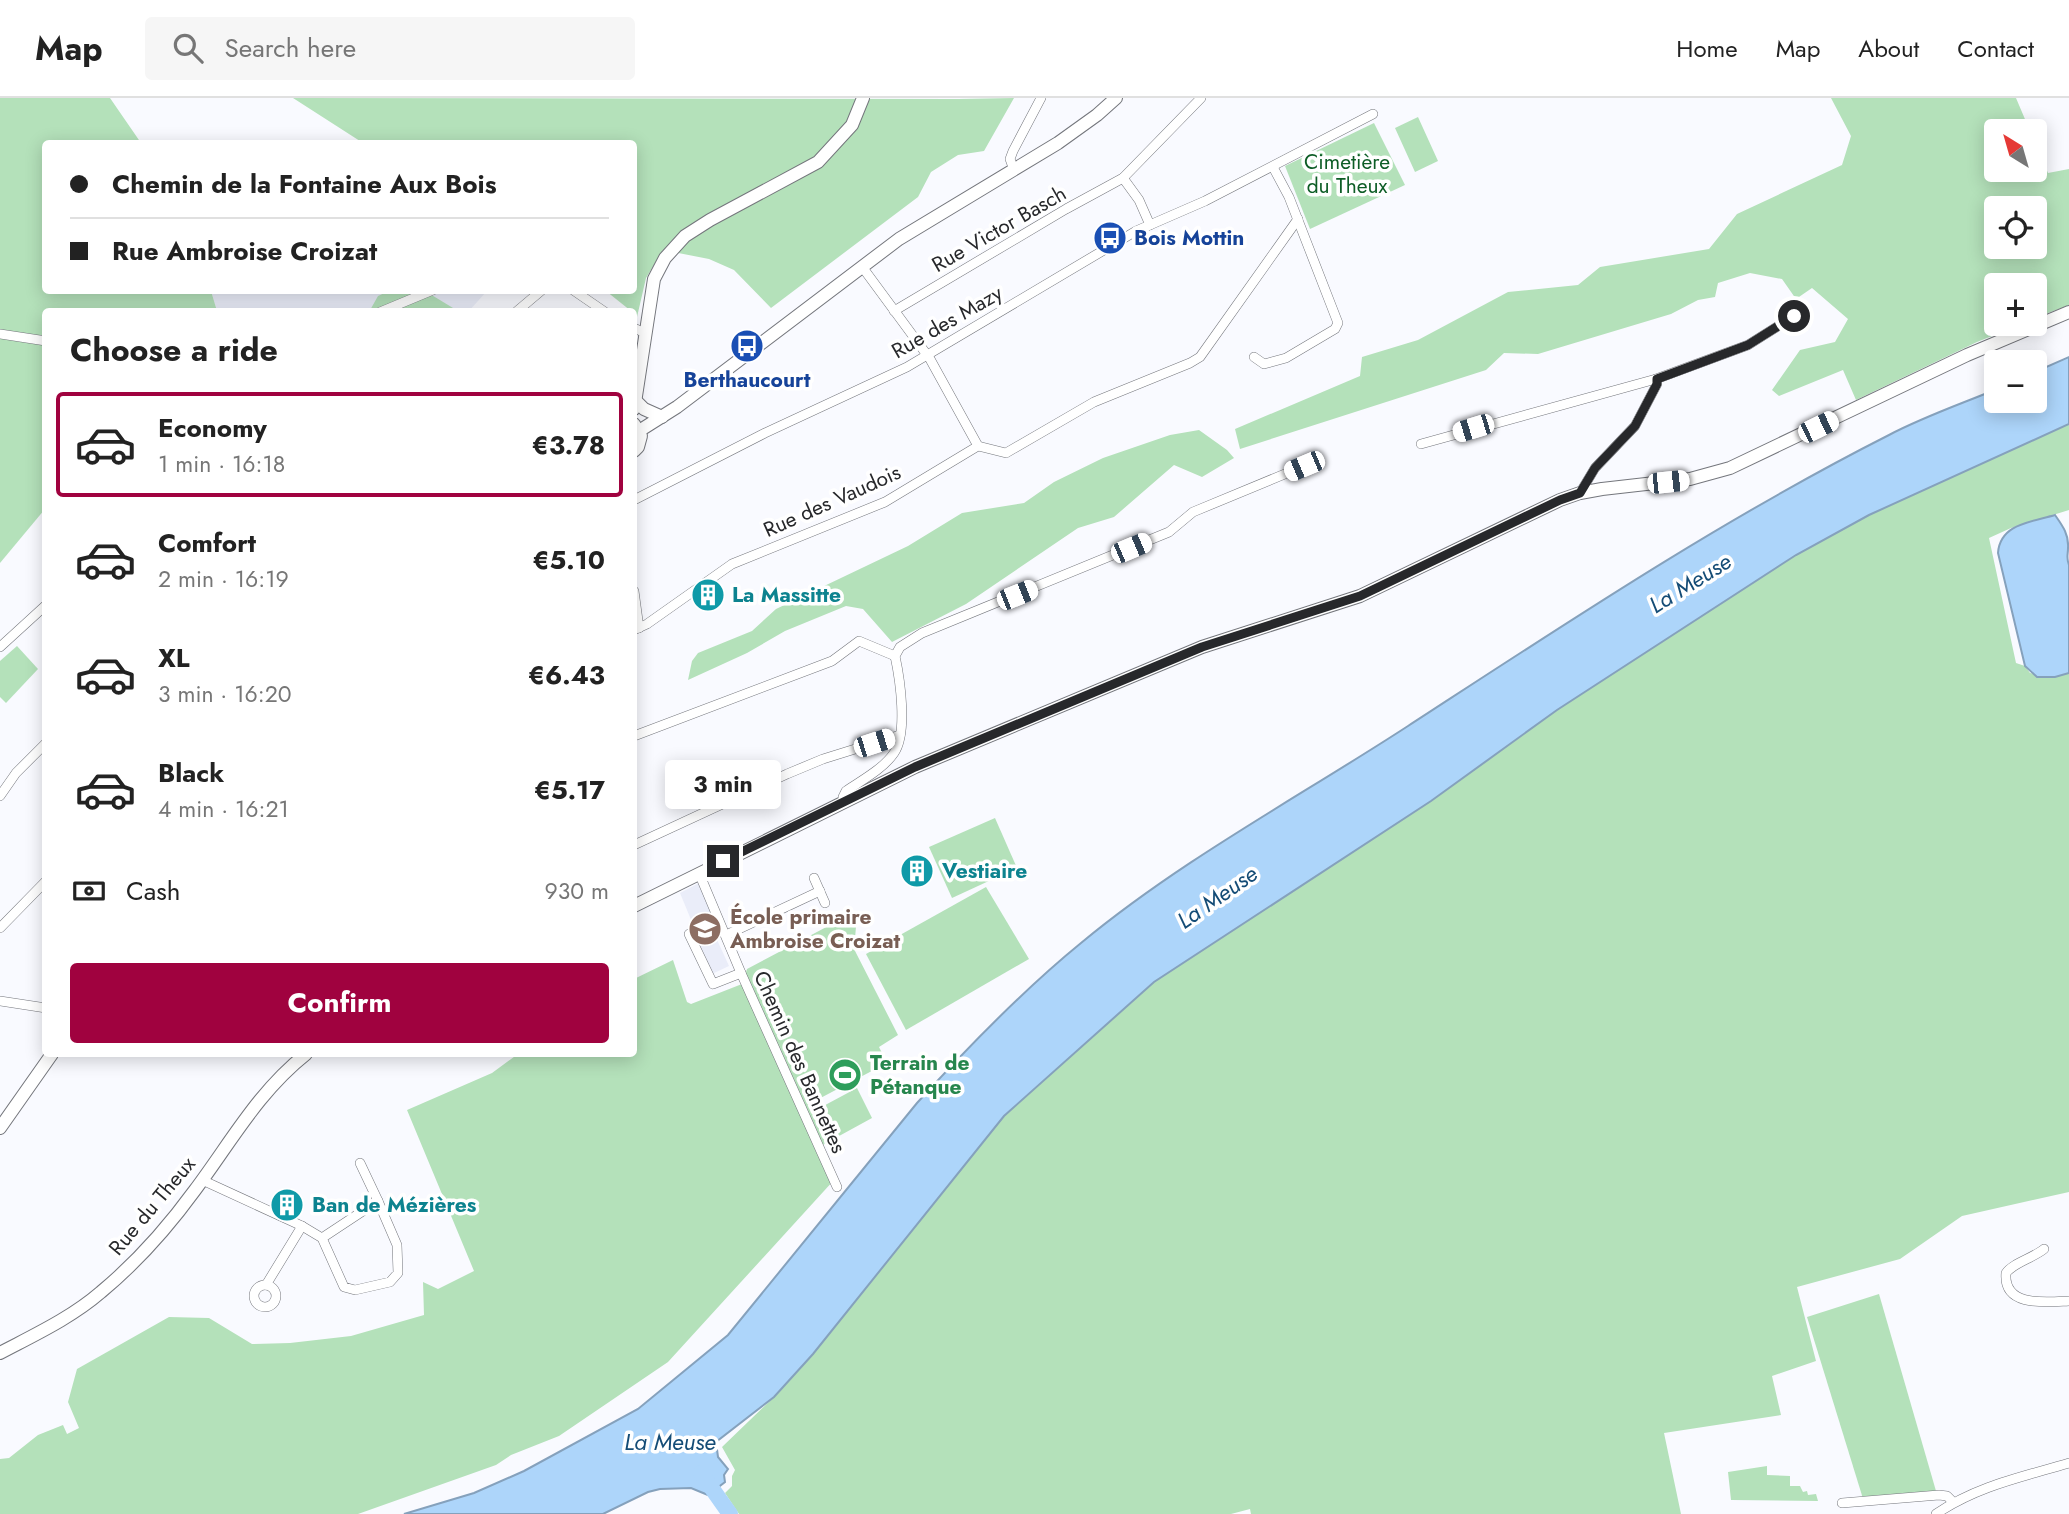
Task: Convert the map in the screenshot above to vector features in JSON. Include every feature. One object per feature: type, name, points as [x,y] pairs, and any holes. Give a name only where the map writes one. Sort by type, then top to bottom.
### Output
[{"type":"main road","points":[[637,361],[639,331],[654,279],[664,258],[685,236],[710,220],[818,162],[852,125],[863,98]]},
{"type":"main road","points":[[637,428],[662,417],[899,239],[1067,136],[1116,98]]},
{"type":"main road","points":[[637,904],[915,767],[1202,647],[1360,596],[1560,500],[1580,493],[1690,479],[1730,468],[1967,355],[2069,312]]},
{"type":"main road","points":[[637,406],[662,417]]},
{"type":"main road","points":[[0,1128],[50,1057]]},
{"type":"main road","name":"Rue du Theux","points":[[0,1353],[58,1322],[100,1293],[156,1239],[202,1180],[239,1124],[272,1086],[303,1057]]},
{"type":"street","points":[[1014,170],[1010,159],[1041,98]]},
{"type":"street","name":"Rue Victor Basch","points":[[894,311],[1123,178],[1201,98]]},
{"type":"street","name":"Rue des Mazy","points":[[637,498],[765,433],[907,367],[1150,225],[1273,167],[1291,155],[1373,114]]},
{"type":"street","points":[[1254,357],[1264,365],[1276,362],[1335,329],[1338,323],[1298,219],[1273,167]]},
{"type":"street","points":[[1123,178],[1139,200],[1150,225]]},
{"type":"street","points":[[863,268],[928,356],[978,446],[1006,453],[1094,402],[1200,357],[1298,219]]},
{"type":"street","points":[[390,308],[423,294]]},
{"type":"street","points":[[521,308],[537,294]]},
{"type":"street","points":[[579,294],[599,308]]},
{"type":"street","points":[[1421,444],[1657,379],[1748,345],[1794,316]]},
{"type":"street","points":[[0,334],[42,340]]},
{"type":"street","points":[[1580,493],[1595,468],[1635,426],[1657,384],[1657,379]]},
{"type":"street","name":"Rue des Vaudois","points":[[637,628],[732,564],[885,502],[978,446]]},
{"type":"street","points":[[845,801],[843,797],[846,791],[895,752],[900,734],[899,675],[895,656],[900,647],[922,633],[1170,532],[1194,512],[1304,466]]},
{"type":"street","points":[[0,647],[42,609]]},
{"type":"street","points":[[637,735],[832,661],[859,641],[895,656]]},
{"type":"street","points":[[637,844],[787,774],[823,759],[900,734]]},
{"type":"street","points":[[0,796],[16,773],[42,747]]},
{"type":"street","name":"Chemin des Bannettes","points":[[699,873],[837,1187]]},
{"type":"street","points":[[814,878],[825,903]]},
{"type":"street","points":[[0,928],[42,885]]},
{"type":"street","points":[[726,935],[820,891]]},
{"type":"street","points":[[689,934],[713,984],[741,973]]},
{"type":"street","points":[[0,1001],[42,1007]]},
{"type":"street","points":[[202,1180],[322,1237],[344,1287],[355,1290],[390,1282],[398,1273],[397,1245],[360,1163]]},
{"type":"street","points":[[322,1237],[377,1201]]},
{"type":"street","points":[[266,1285],[302,1226]]},
{"type":"street","points":[[2044,1249],[2034,1257],[2010,1267],[2006,1273],[2008,1286],[2019,1298],[2032,1302],[2069,1301]]},
{"type":"street","points":[[1936,1514],[1953,1502],[1979,1490],[2069,1464]]},
{"type":"street","points":[[1842,1503],[1939,1495],[1947,1496],[1953,1502]]},
{"type":"shaded area","points":[[212,294],[484,294],[472,308],[216,308]]},
{"type":"shaded area","name":"École primaire Ambroise Croizat","points":[[699,883],[719,928],[713,931],[729,966],[712,974],[692,933],[694,927],[680,893]]},
{"type":"green space","points":[[0,98],[110,98],[139,140],[42,140],[42,294],[212,294],[216,308],[42,308],[42,337],[0,330]]},
{"type":"green space","points":[[293,98],[1014,98],[984,151],[958,155],[931,172],[918,197],[771,308],[734,270],[709,259],[663,250],[646,278],[637,317],[637,308],[627,308],[610,294],[637,294],[637,140],[358,140]]},
{"type":"green space","points":[[1831,98],[2016,98],[2025,119],[1984,119],[1984,182],[2048,182],[2048,173],[2069,169],[2069,305],[2047,313],[2047,273],[1984,273],[1984,336],[1992,336],[1856,400],[1843,370],[1779,396],[1772,390],[1800,350],[1835,342],[1848,319],[1812,288],[1796,299],[1782,279],[1750,273],[1718,283],[1715,297],[1698,300],[1671,314],[1538,354],[1504,353],[1486,370],[1240,449],[1235,429],[1360,376],[1362,357],[1418,340],[1508,292],[1578,285],[1600,267],[1709,249],[1737,214],[1842,165],[1851,136]]},
{"type":"green space","points":[[1418,117],[1438,161],[1415,172],[1395,128]]},
{"type":"green space","name":"Cimetière du Theux","points":[[1374,123],[1405,185],[1310,229],[1285,166]]},
{"type":"green space","points":[[430,294],[453,308],[371,308],[378,296]]},
{"type":"green space","points":[[0,334],[42,340],[42,513],[0,563]]},
{"type":"green space","points":[[2069,424],[2069,510],[2011,528],[1989,538],[2016,663],[2025,666],[2030,673],[2055,677],[2069,673],[2069,1192],[1962,1216],[1900,1259],[1797,1287],[1816,1361],[1772,1376],[1781,1415],[1664,1433],[1681,1514],[1251,1514],[1250,1509],[1231,1514],[739,1514],[725,1493],[732,1486],[735,1470],[722,1447],[774,1397],[813,1354],[1004,1116],[1154,982],[1431,801],[1557,710],[1796,555],[1869,515]]},
{"type":"green space","points":[[1199,430],[1234,458],[1202,477],[1174,465],[1114,517],[1078,528],[966,604],[892,642],[863,609],[846,606],[785,631],[747,653],[688,680],[692,661],[698,653],[752,631],[776,609],[908,546],[962,513],[1024,503],[1054,482],[1103,458],[1170,435]]},
{"type":"green space","points":[[17,646],[38,669],[6,703],[0,697],[0,661]]},
{"type":"green space","points":[[995,818],[1017,868],[952,898],[929,847]]},
{"type":"green space","points":[[986,887],[1029,959],[906,1030],[866,954]]},
{"type":"green space","points":[[851,914],[856,927],[854,949],[898,1035],[879,1047],[887,1063],[811,1103],[814,1111],[857,1088],[872,1118],[819,1147],[834,1180],[668,1362],[559,1436],[511,1455],[496,1465],[358,1514],[0,1514],[0,1459],[9,1458],[38,1435],[63,1425],[67,1434],[79,1428],[68,1402],[77,1369],[169,1317],[209,1318],[252,1344],[351,1336],[424,1315],[423,1282],[438,1289],[474,1271],[407,1110],[492,1073],[514,1057],[637,1057],[637,978],[673,960],[687,1002],[691,1004],[742,984],[747,969]]},
{"type":"green space","points":[[1879,1294],[1936,1491],[1864,1502],[1807,1317]]},
{"type":"green space","points":[[1767,1466],[1767,1475],[1790,1476],[1790,1486],[1800,1486],[1808,1495],[1816,1494],[1818,1501],[1731,1500],[1728,1472]]},
{"type":"water","name":"La Meuse","points":[[2069,357],[2069,424],[1869,515],[1796,555],[1557,710],[1431,801],[1154,982],[1004,1116],[813,1354],[774,1397],[716,1442],[718,1457],[728,1469],[724,1475],[725,1482],[708,1495],[691,1488],[660,1489],[603,1514],[404,1514],[474,1493],[524,1471],[638,1409],[728,1335],[917,1103],[956,1061],[1059,961],[1159,884],[1704,538],[1902,428],[1984,394],[1984,413],[2047,413],[2047,367]]},
{"type":"water","points":[[2055,515],[2068,543],[2069,673],[2055,677],[2037,677],[2025,666],[1998,553],[2000,543],[2011,530],[2027,522]]},
{"type":"waterway","points":[[701,1473],[730,1514]]},
{"type":"place","name":"Bois Mottin","points":[[1110,238]]},
{"type":"place","name":"Berthaucourt","points":[[747,346]]},
{"type":"place","name":"La Massitte","points":[[708,595]]},
{"type":"place","name":"Vestiaire","points":[[917,871]]},
{"type":"place","name":"École primaire Ambroise Croizat","points":[[705,929]]},
{"type":"place","name":"Terrain de Pétanque","points":[[845,1075]]},
{"type":"place","name":"Ban de Mézières","points":[[287,1205]]},
{"type":"route","points":[[723,861],[915,767],[1202,647],[1360,596],[1560,500],[1580,493],[1595,468],[1635,426],[1657,384],[1657,379],[1748,345],[1794,316]]}]
